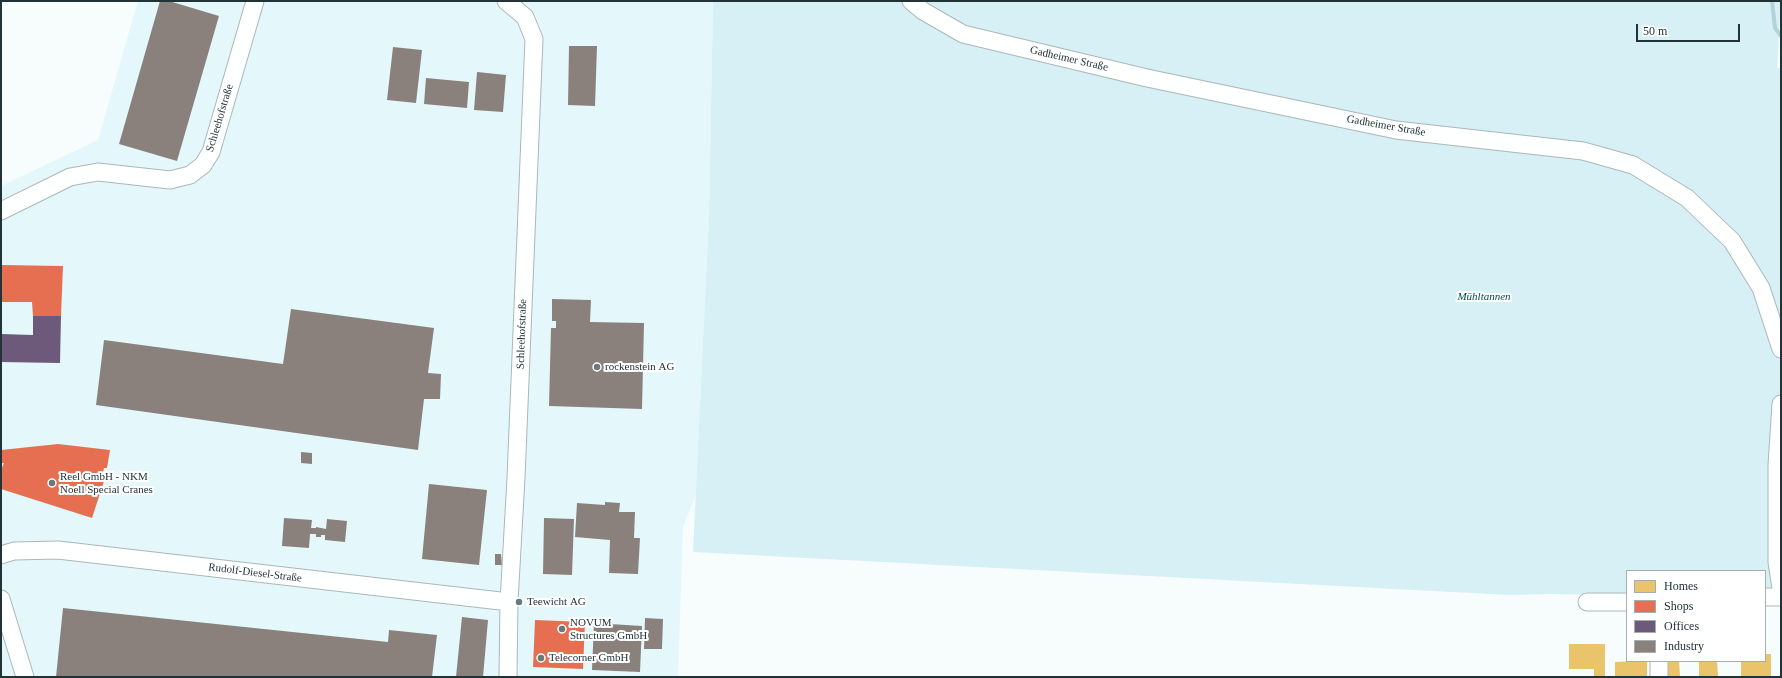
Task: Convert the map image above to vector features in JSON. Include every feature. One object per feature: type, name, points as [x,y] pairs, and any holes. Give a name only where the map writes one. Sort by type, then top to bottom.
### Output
[{"type":"street","name":"Schleehofstraße","points":[[1,211],[70,177],[98,172],[170,180],[190,176],[203,165],[211,152],[255,1]]},
{"type":"street","name":"Schleehofstraße","points":[[506,1],[525,17],[534,39],[516,478],[509,602],[508,677]]},
{"type":"street","name":"Gadheimer Straße","points":[[911,1],[923,11],[963,34],[1147,78],[1396,130],[1583,151],[1633,165],[1687,198],[1732,241],[1761,288],[1781,349]]},
{"type":"street","points":[[1781,404],[1777,465],[1777,562],[1781,588]]},
{"type":"street","name":"Rudolf-Diesel-Straße","points":[[1,556],[14,551],[58,550],[509,602]]},
{"type":"street","points":[[1766,597],[1781,597]]},
{"type":"street","points":[[1,599],[25,677]]},
{"type":"street","points":[[1587,602],[1626,602]]},
{"type":"street","points":[[1659,662],[1660,677]]},
{"type":"shaded area","points":[[138,1],[713,1],[709,215],[696,495],[683,527],[678,677],[1,677],[1,186],[98,140]]},
{"type":"green space","name":"Mühltannen","points":[[713,1],[1781,1],[1777,68],[1781,68],[1781,599],[1766,598],[1766,570],[1626,570],[1626,595],[1509,595],[693,552],[709,215]]},
{"type":"building: Homes","points":[[1569,644],[1605,644],[1605,677],[1594,677],[1594,669],[1569,669]]},
{"type":"building: Homes","points":[[1766,654],[1771,654],[1771,677],[1741,677],[1741,662],[1766,662]]},
{"type":"building: Homes","points":[[1615,662],[1647,662],[1647,677],[1615,677]]},
{"type":"building: Homes","points":[[1664,662],[1679,662],[1680,676],[1665,677]]},
{"type":"building: Homes","points":[[1699,662],[1717,662],[1718,676],[1699,677]]},
{"type":"building: Shops","points":[[1,265],[63,266],[61,316],[33,316],[32,302],[1,302]]},
{"type":"building: Shops","name":"Reel GmbH - NKM Noell Special Cranes","points":[[58,444],[110,450],[107,468],[104,468],[102,477],[105,478],[92,518],[1,489],[1,470],[4,463],[1,463],[1,450]]},
{"type":"building: Shops","points":[[535,620],[585,622],[583,669],[533,667]]},
{"type":"building: Offices","points":[[33,316],[61,316],[60,363],[1,362],[1,334],[33,335]]},
{"type":"building: Industry","points":[[160,1],[169,1],[219,16],[177,161],[119,144]]},
{"type":"building: Industry","points":[[569,46],[597,46],[595,106],[568,105]]},
{"type":"building: Industry","points":[[393,47],[422,50],[416,103],[387,100]]},
{"type":"building: Industry","points":[[477,72],[506,75],[503,112],[474,110]]},
{"type":"building: Industry","points":[[426,78],[469,82],[467,108],[424,104]]},
{"type":"building: Industry","name":"rockenstein AG","points":[[552,299],[591,300],[590,322],[644,323],[642,409],[549,406],[551,328],[556,328],[556,321],[552,321]]},
{"type":"building: Industry","points":[[291,309],[434,328],[428,373],[441,374],[440,399],[424,399],[418,450],[96,405],[104,340],[283,364]]},
{"type":"building: Industry","points":[[301,452],[312,453],[312,464],[301,463]]},
{"type":"building: Industry","points":[[429,484],[487,490],[479,565],[422,559]]},
{"type":"building: Industry","points":[[605,502],[620,503],[619,512],[635,512],[634,538],[640,538],[638,574],[609,573],[610,540],[575,537],[577,503],[605,505]]},
{"type":"building: Industry","points":[[284,518],[312,520],[311,528],[316,527],[326,529],[327,519],[347,521],[345,542],[325,540],[325,535],[316,537],[316,534],[310,534],[309,548],[282,546]]},
{"type":"building: Industry","points":[[544,518],[574,519],[572,575],[543,574]]},
{"type":"building: Industry","points":[[495,554],[501,554],[502,565],[495,565]]},
{"type":"building: Industry","points":[[63,608],[388,642],[389,630],[437,635],[432,677],[56,677]]},
{"type":"building: Industry","points":[[462,617],[488,620],[483,677],[456,677]]},
{"type":"building: Industry","points":[[645,618],[663,619],[662,649],[644,649]]},
{"type":"building: Industry","points":[[594,623],[642,626],[640,672],[592,670]]},
{"type":"waterway","points":[[1772,1],[1775,28],[1781,36]]},
{"type":"place","name":"rockenstein AG","points":[[597,367]]},
{"type":"place","name":"Reel GmbH - NKM Noell Special Cranes","points":[[52,483]]},
{"type":"place","name":"Teewicht AG","points":[[519,602]]},
{"type":"place","name":"NOVUM Structures GmbH","points":[[562,629]]},
{"type":"place","name":"Telecorner GmbH","points":[[541,658]]}]
